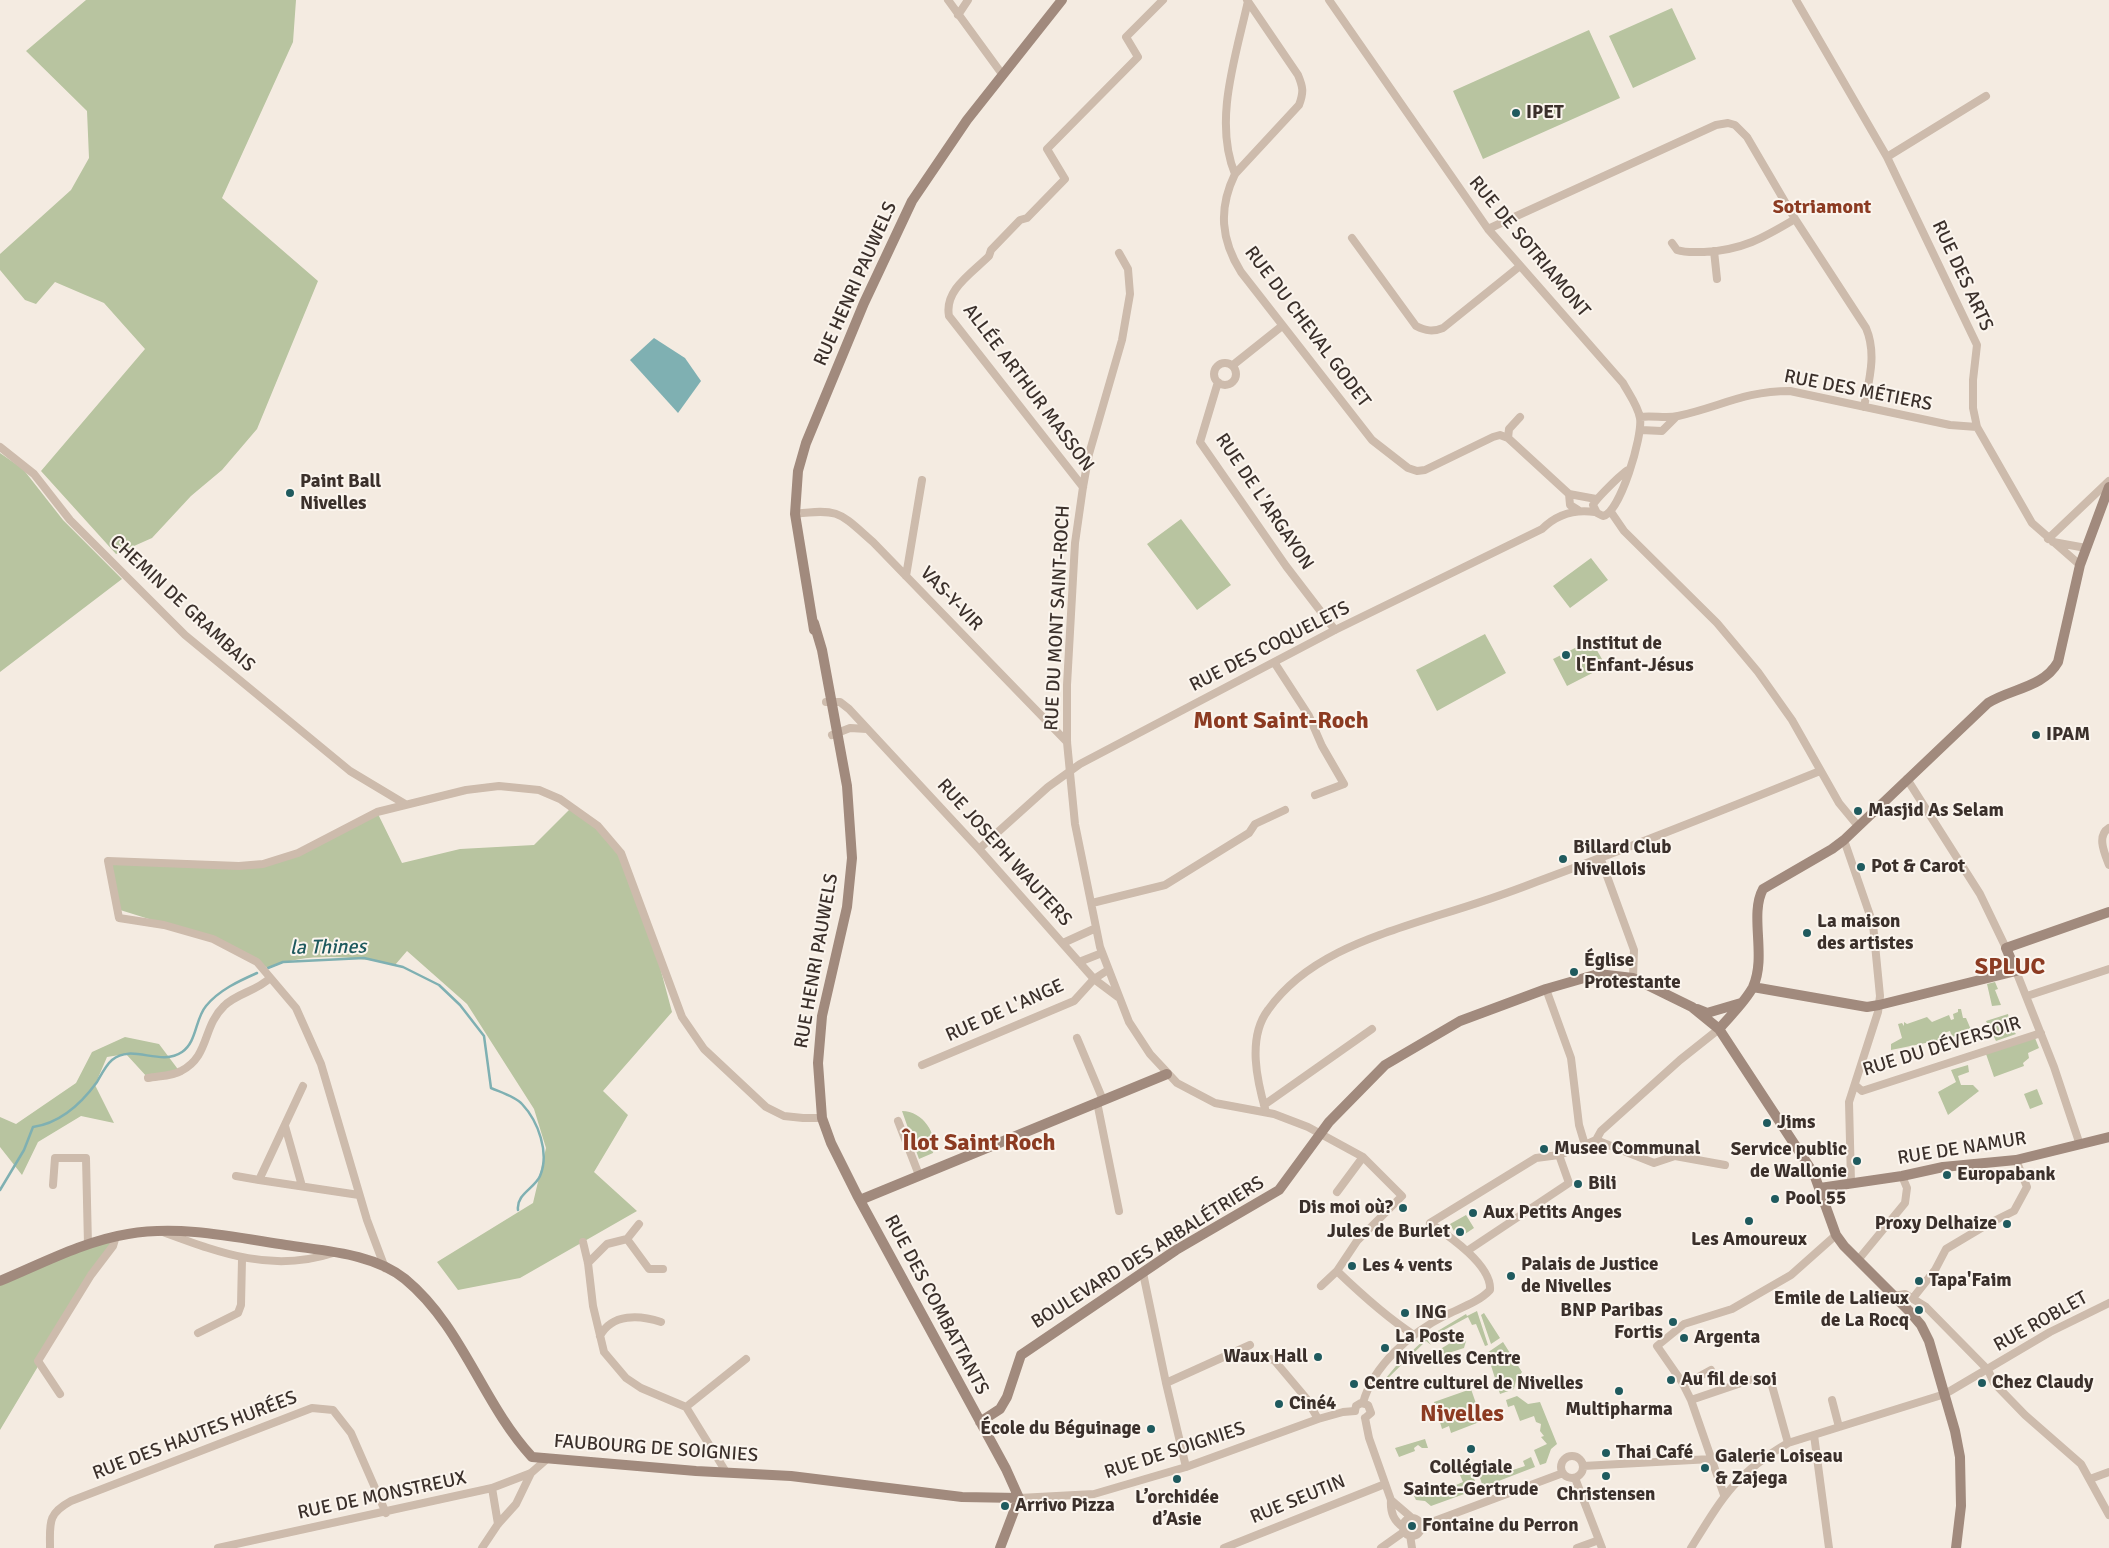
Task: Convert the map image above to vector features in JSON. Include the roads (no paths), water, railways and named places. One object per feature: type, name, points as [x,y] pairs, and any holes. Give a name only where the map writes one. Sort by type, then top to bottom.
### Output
[{"type":"main road","name":"RUE HENRI PAUWELS","points":[[825,1129],[822,1118],[818,1063],[819,1042],[831,970],[847,906],[852,858],[848,810],[795,514],[798,471],[806,443],[895,235],[916,194],[1002,74],[1062,0]]},
{"type":"main road","points":[[1719,1029],[1742,1003],[1753,987],[1759,961],[1758,910],[1759,897],[1763,889],[1844,840],[1988,703],[2002,694],[2037,683],[2052,672],[2058,662],[2080,565],[2109,487]]},
{"type":"main road","points":[[1753,987],[1867,1007],[1879,1005],[2016,971],[2006,948],[2109,912]]},
{"type":"main road","name":"BOULEVARD DES ARBALÉTRIERS","points":[[980,1422],[1000,1409],[1007,1397],[1021,1355],[1176,1250],[1279,1190],[1329,1122],[1385,1065],[1460,1021],[1546,989],[1598,974],[1633,978],[1692,1007]]},
{"type":"main road","points":[[1692,1007],[1707,1013],[1742,1003]]},
{"type":"main road","points":[[1692,1007],[1719,1029],[1805,1159],[1820,1188],[1836,1235],[1921,1325],[1929,1340],[1955,1431],[1962,1483],[1956,1548]]},
{"type":"main road","points":[[860,1200],[1167,1074]]},
{"type":"main road","name":"RUE DES COMBATTANTS","points":[[825,1129],[860,1200],[1006,1469],[1019,1498]]},
{"type":"main road","name":"RUE DE NAMUR","points":[[1820,1188],[1850,1182],[1902,1176],[1943,1167],[2016,1160],[2109,1137]]},
{"type":"main road","name":"FAUBOURG DE SOIGNIES","points":[[0,1281],[88,1245],[116,1236],[158,1231],[215,1234],[364,1259],[404,1279],[439,1314],[477,1372],[508,1428],[532,1457],[696,1471],[791,1476],[962,1497],[1019,1498]]},
{"type":"main road","points":[[1000,1548],[1019,1498]]},
{"type":"street","points":[[948,0],[1002,74]]},
{"type":"street","points":[[958,14],[968,0]]},
{"type":"street","name":"ALLÉE ARTHUR MASSON","points":[[1083,487],[952,321],[947,306],[950,294],[989,256],[991,250],[1020,220],[1027,218],[1065,179],[1047,149],[1138,58],[1126,36],[1163,0]]},
{"type":"street","name":"RUE DE SOTRIAMONT","points":[[1330,0],[1488,229],[1622,383],[1640,417],[1641,430],[1639,444],[1628,470],[1628,478],[1612,508]]},
{"type":"street","name":"RUE DES ARTS","points":[[1796,0],[1887,157],[1977,345],[1973,380],[1973,408],[1977,427],[2032,523],[2080,565]]},
{"type":"street","points":[[1235,174],[1228,151],[1226,121],[1235,62],[1248,1]]},
{"type":"street","name":"RUE DU CHEVAL GODET","points":[[1248,1],[1298,75],[1303,86],[1303,94],[1299,105],[1235,174],[1226,198],[1224,221],[1230,254],[1282,326],[1372,440],[1408,468],[1417,471],[1426,470],[1493,437],[1508,438]]},
{"type":"street","points":[[1887,157],[1986,96]]},
{"type":"street","points":[[1488,229],[1716,125],[1728,123],[1735,125],[1747,136],[1795,219],[1818,251],[1870,339],[1872,360],[1864,407]]},
{"type":"street","points":[[1672,243],[1677,250],[1685,252],[1714,251],[1747,246],[1795,219]]},
{"type":"street","points":[[1352,238],[1416,326],[1425,331],[1436,331],[1443,328],[1520,266]]},
{"type":"street","points":[[1714,251],[1717,279]]},
{"type":"street","name":"RUE DU MONT SAINT-ROCH","points":[[1119,253],[1128,269],[1130,294],[1122,340],[1090,454],[1083,487],[1075,543],[1067,684],[1067,742],[1075,824],[1096,928],[1102,954],[1129,1022],[1140,1042],[1177,1083],[1215,1103],[1265,1108],[1321,1134],[1363,1157],[1402,1196],[1358,1241],[1337,1271]]},
{"type":"street","points":[[1233,365],[1282,326]]},
{"type":"street","points":[[1226,362],[1233,365],[1237,374],[1233,382],[1225,385],[1218,382],[1214,374],[1218,365],[1226,362]]},
{"type":"street","name":"RUE DE L'ARGAYON","points":[[1218,382],[1200,442],[1286,566],[1335,630]]},
{"type":"street","name":"RUE DES MÉTIERS","points":[[1676,417],[1728,400],[1769,391],[1807,394],[1950,425],[1977,427]]},
{"type":"street","points":[[1520,417],[1509,430],[1508,438],[1569,494],[1598,498],[1608,497],[1624,531],[1717,623],[1774,694],[1792,720],[1840,803],[1858,826]]},
{"type":"street","points":[[1640,417],[1676,417]]},
{"type":"street","points":[[1641,430],[1662,431],[1676,417]]},
{"type":"street","name":"CHEMIN DE GRAMBAIS","points":[[0,447],[34,474],[70,520],[185,635],[350,771],[405,804]]},
{"type":"street","name":"RUE DE SOTRIAMONT","points":[[1598,498],[1616,482],[1621,474],[1628,470]]},
{"type":"street","points":[[906,576],[922,480]]},
{"type":"street","points":[[2051,540],[2109,481]]},
{"type":"street","points":[[1569,494],[1570,505],[1578,510]]},
{"type":"street","points":[[1598,498],[1593,506],[1595,512],[1603,516],[1612,508]]},
{"type":"street","name":"VAS-Y-VIR","points":[[795,514],[823,510],[836,513],[858,529],[1067,742]]},
{"type":"street","name":"RUE DES COQUELETS","points":[[979,849],[1070,770],[1335,630],[1542,529],[1557,517],[1578,510],[1595,512]]},
{"type":"street","points":[[2051,540],[2086,548]]},
{"type":"street","points":[[1274,662],[1309,716],[1322,746],[1344,784],[1315,795]]},
{"type":"street","name":"RUE JOSEPH WAUTERS","points":[[829,701],[840,702],[867,729],[979,849],[1094,979],[1120,1001]]},
{"type":"street","points":[[835,734],[850,728],[867,729]]},
{"type":"street","points":[[1372,1029],[1265,1108],[1256,1043],[1260,1025],[1267,1010],[1309,969],[1334,954],[1370,938],[1470,905],[1600,858],[1820,771]]},
{"type":"street","points":[[1907,779],[1980,894],[2006,948]]},
{"type":"street","points":[[385,1268],[359,1195],[321,1064],[296,1008],[257,962],[213,938],[164,925],[119,918],[108,862],[239,866],[263,864],[298,853],[377,812],[405,804],[466,790],[517,787],[539,790],[560,799],[598,826],[626,861],[682,1017],[704,1049],[766,1108],[784,1116],[822,1118]]},
{"type":"street","points":[[1092,903],[1158,888],[1178,879],[1249,833],[1255,824],[1284,810]]},
{"type":"street","points":[[2109,828],[2102,837],[2102,845],[2109,865]]},
{"type":"street","points":[[1844,840],[1873,924],[1879,1005],[1849,1102],[1850,1182]]},
{"type":"street","points":[[1600,858],[1634,950],[1633,978]]},
{"type":"street","points":[[1063,943],[1096,928]]},
{"type":"street","points":[[1079,962],[1102,954]]},
{"type":"street","points":[[2027,996],[2109,969]]},
{"type":"street","name":"RUE DE L'ANGE","points":[[922,1065],[1074,1001],[1094,979],[1108,970]]},
{"type":"street","points":[[2016,971],[2041,1033],[2080,1145]]},
{"type":"street","points":[[148,1078],[180,1072],[199,1058],[213,1018],[226,1004],[262,986],[270,978]]},
{"type":"street","points":[[1546,989],[1571,1058],[1579,1125],[1585,1145]]},
{"type":"street","points":[[1363,1403],[1368,1386],[1377,1373],[1414,1335],[1490,1290],[1490,1283],[1467,1251],[1430,1223],[1536,1158],[1559,1155],[1596,1140],[1601,1131],[1615,1118],[1719,1029]]},
{"type":"street","name":"RUE DU DÉVERSOIR","points":[[1854,1084],[1862,1091],[2041,1033]]},
{"type":"street","points":[[1077,1038],[1100,1101],[1119,1211]]},
{"type":"street","points":[[259,1180],[304,1086]]},
{"type":"street","points":[[898,1121],[920,1175]]},
{"type":"street","points":[[285,1126],[302,1186]]},
{"type":"street","points":[[1596,1140],[1654,1163],[1675,1156],[1725,1165]]},
{"type":"street","points":[[1467,1251],[1569,1183],[1559,1155]]},
{"type":"street","points":[[1336,1192],[1363,1157]]},
{"type":"street","points":[[53,1185],[55,1158],[86,1158],[88,1245]]},
{"type":"street","points":[[1914,1298],[1935,1270],[1946,1249],[2014,1211],[2027,1187],[2016,1160]]},
{"type":"street","points":[[236,1176],[359,1195]]},
{"type":"street","points":[[1858,1260],[1905,1203],[1907,1188],[1902,1176]]},
{"type":"street","points":[[588,1263],[607,1244],[627,1239],[639,1224]]},
{"type":"street","points":[[158,1231],[242,1259],[308,1261],[333,1253]]},
{"type":"street","points":[[1724,1495],[1691,1400],[1684,1385],[1657,1346],[1684,1324],[1732,1309],[1776,1284],[1801,1267],[1836,1235]]},
{"type":"street","points":[[60,1394],[38,1362],[91,1275],[113,1246],[116,1236]]},
{"type":"street","points":[[627,1239],[649,1269],[663,1269]]},
{"type":"street","points":[[583,1242],[588,1263],[593,1306],[604,1352],[626,1378],[641,1388],[686,1407],[705,1442],[726,1472]]},
{"type":"street","points":[[198,1333],[238,1313],[241,1306],[242,1259]]},
{"type":"street","points":[[1321,1286],[1337,1271],[1373,1305],[1414,1335]]},
{"type":"street","points":[[1143,1273],[1186,1467]]},
{"type":"street","points":[[1894,1296],[1905,1294],[1926,1307],[1988,1370],[1994,1383],[2025,1414],[2081,1464],[2109,1515]]},
{"type":"street","name":"RUE ROBLET","points":[[1691,1548],[1724,1495],[1743,1474],[1766,1456],[1788,1443],[1945,1394],[2050,1332],[2109,1303]]},
{"type":"street","points":[[600,1336],[610,1324],[624,1319],[640,1317],[661,1322]]},
{"type":"street","points":[[1166,1383],[1250,1345]]},
{"type":"street","points":[[686,1407],[746,1359]]},
{"type":"street","points":[[1270,1360],[1274,1360],[1306,1398],[1318,1419]]},
{"type":"street","points":[[1684,1385],[1711,1370]]},
{"type":"street","points":[[1691,1400],[1750,1380],[1766,1378],[1771,1382],[1788,1443]]},
{"type":"street","points":[[1832,1400],[1839,1427]]},
{"type":"street","points":[[1363,1403],[1368,1405],[1371,1410],[1365,1418],[1360,1418],[1355,1412],[1358,1404],[1363,1403]]},
{"type":"street","name":"RUE DES HAUTES HURÉES","points":[[50,1548],[50,1519],[58,1508],[312,1408],[333,1410],[350,1433],[386,1513]]},
{"type":"street","name":"RUE DE SOIGNIES","points":[[1019,1498],[1094,1494],[1186,1467],[1318,1419],[1355,1412]]},
{"type":"street","points":[[1365,1418],[1391,1500],[1390,1508],[1395,1522],[1406,1532]]},
{"type":"street","points":[[1814,1435],[1829,1548]]},
{"type":"street","points":[[1583,1466],[1766,1456]]},
{"type":"street","name":"RUE DE MONSTREUX","points":[[218,1548],[386,1513],[492,1488],[531,1473],[547,1458]]},
{"type":"street","points":[[1567,1458],[1578,1458],[1583,1466],[1581,1473],[1575,1478],[1568,1477],[1563,1473],[1562,1466],[1567,1458]]},
{"type":"street","points":[[2090,1479],[2109,1472]]},
{"type":"street","points":[[482,1548],[498,1524],[516,1504],[531,1473]]},
{"type":"street","points":[[1421,1526],[1563,1473]]},
{"type":"street","points":[[1575,1478],[1600,1544],[1577,1548]]},
{"type":"street","name":"RUE SEUTIN","points":[[1224,1548],[1385,1484]]},
{"type":"street","points":[[492,1488],[498,1524]]},
{"type":"street","points":[[1381,1548],[1406,1532],[1419,1532],[1421,1526],[1419,1521],[1412,1518],[1391,1500]]},
{"type":"street","points":[[1412,1518],[1406,1520],[1406,1532],[1412,1548]]},
{"type":"water","points":[[654,338],[685,358],[701,381],[678,413],[630,360]]},
{"type":"waterway","name":"la Thines","points":[[268,968],[283,962],[364,958],[403,967],[439,985],[460,1005],[484,1036],[491,1088],[519,1101],[533,1119],[541,1138],[544,1157],[543,1167],[538,1180],[520,1200],[518,1210]]},
{"type":"waterway","name":"la Thines","points":[[0,1190],[24,1150],[33,1127],[53,1121],[70,1111],[91,1090],[112,1060],[120,1055],[128,1054],[165,1057],[182,1052],[191,1042],[202,1011],[211,1000],[230,986],[257,973]]},
{"type":"place","name":"IPET","points":[[1516,113]]},
{"type":"place","name":"Paint Ball Nivelles","points":[[290,493]]},
{"type":"place","name":"Institut de l'Enfant-Jésus","points":[[1566,655]]},
{"type":"place","name":"IPAM","points":[[2036,735]]},
{"type":"place","name":"Masjid As Selam","points":[[1858,811]]},
{"type":"place","name":"Billard Club Nivellois","points":[[1563,859]]},
{"type":"place","name":"Pot & Carot","points":[[1861,867]]},
{"type":"place","name":"La maison des artistes","points":[[1807,933]]},
{"type":"place","name":"Église Protestante","points":[[1574,972]]},
{"type":"place","name":"Jims","points":[[1767,1123]]},
{"type":"place","name":"Musee Communal","points":[[1544,1149]]},
{"type":"place","name":"Service public de Wallonie","points":[[1857,1161]]},
{"type":"place","name":"Europabank","points":[[1947,1175]]},
{"type":"place","name":"Bili","points":[[1578,1184]]},
{"type":"place","name":"Pool 55","points":[[1775,1199]]},
{"type":"place","name":"Dis moi où?","points":[[1403,1208]]},
{"type":"place","name":"Aux Petits Anges","points":[[1473,1213]]},
{"type":"place","name":"Les Amoureux","points":[[1749,1221]]},
{"type":"place","name":"Proxy Delhaize","points":[[2007,1224]]},
{"type":"place","name":"Jules de Burlet","points":[[1460,1232]]},
{"type":"place","name":"Les 4 vents","points":[[1352,1266]]},
{"type":"place","name":"Palais de Justice de Nivelles","points":[[1511,1276]]},
{"type":"place","name":"Tapa'Faim","points":[[1919,1281]]},
{"type":"place","name":"Emile de Lalieux de La Rocq","points":[[1919,1310]]},
{"type":"place","name":"ING","points":[[1405,1313]]},
{"type":"place","name":"BNP Paribas Fortis","points":[[1673,1322]]},
{"type":"place","name":"Argenta","points":[[1684,1338]]},
{"type":"place","name":"La Poste Nivelles Centre","points":[[1385,1348]]},
{"type":"place","name":"Waux Hall","points":[[1318,1357]]},
{"type":"place","name":"Au fil de soi","points":[[1671,1380]]},
{"type":"place","name":"Chez Claudy","points":[[1982,1383]]},
{"type":"place","name":"Centre culturel de Nivelles","points":[[1354,1384]]},
{"type":"place","name":"Multipharma","points":[[1619,1391]]},
{"type":"place","name":"Ciné4","points":[[1279,1404]]},
{"type":"place","name":"École du Béguinage","points":[[1151,1429]]},
{"type":"place","name":"Collégiale Sainte-Gertrude","points":[[1471,1449]]},
{"type":"place","name":"Thai Café","points":[[1606,1453]]},
{"type":"place","name":"Galerie Loiseau & Zajega","points":[[1705,1468]]},
{"type":"place","name":"Christensen","points":[[1606,1476]]},
{"type":"place","name":"L’orchidée d’Asie","points":[[1177,1479]]},
{"type":"place","name":"Arrivo Pizza","points":[[1005,1506]]},
{"type":"place","name":"Fontaine du Perron","points":[[1412,1526]]},
{"type":"district","name":"Sotriamont","points":[[1822,208]]},
{"type":"district","name":"Mont Saint-Roch","points":[[1281,722]]},
{"type":"district","name":"SPLUC","points":[[2010,968]]},
{"type":"district","name":"Îlot Saint Roch","points":[[979,1144]]},
{"type":"district","name":"Nivelles","points":[[1462,1415]]}]
